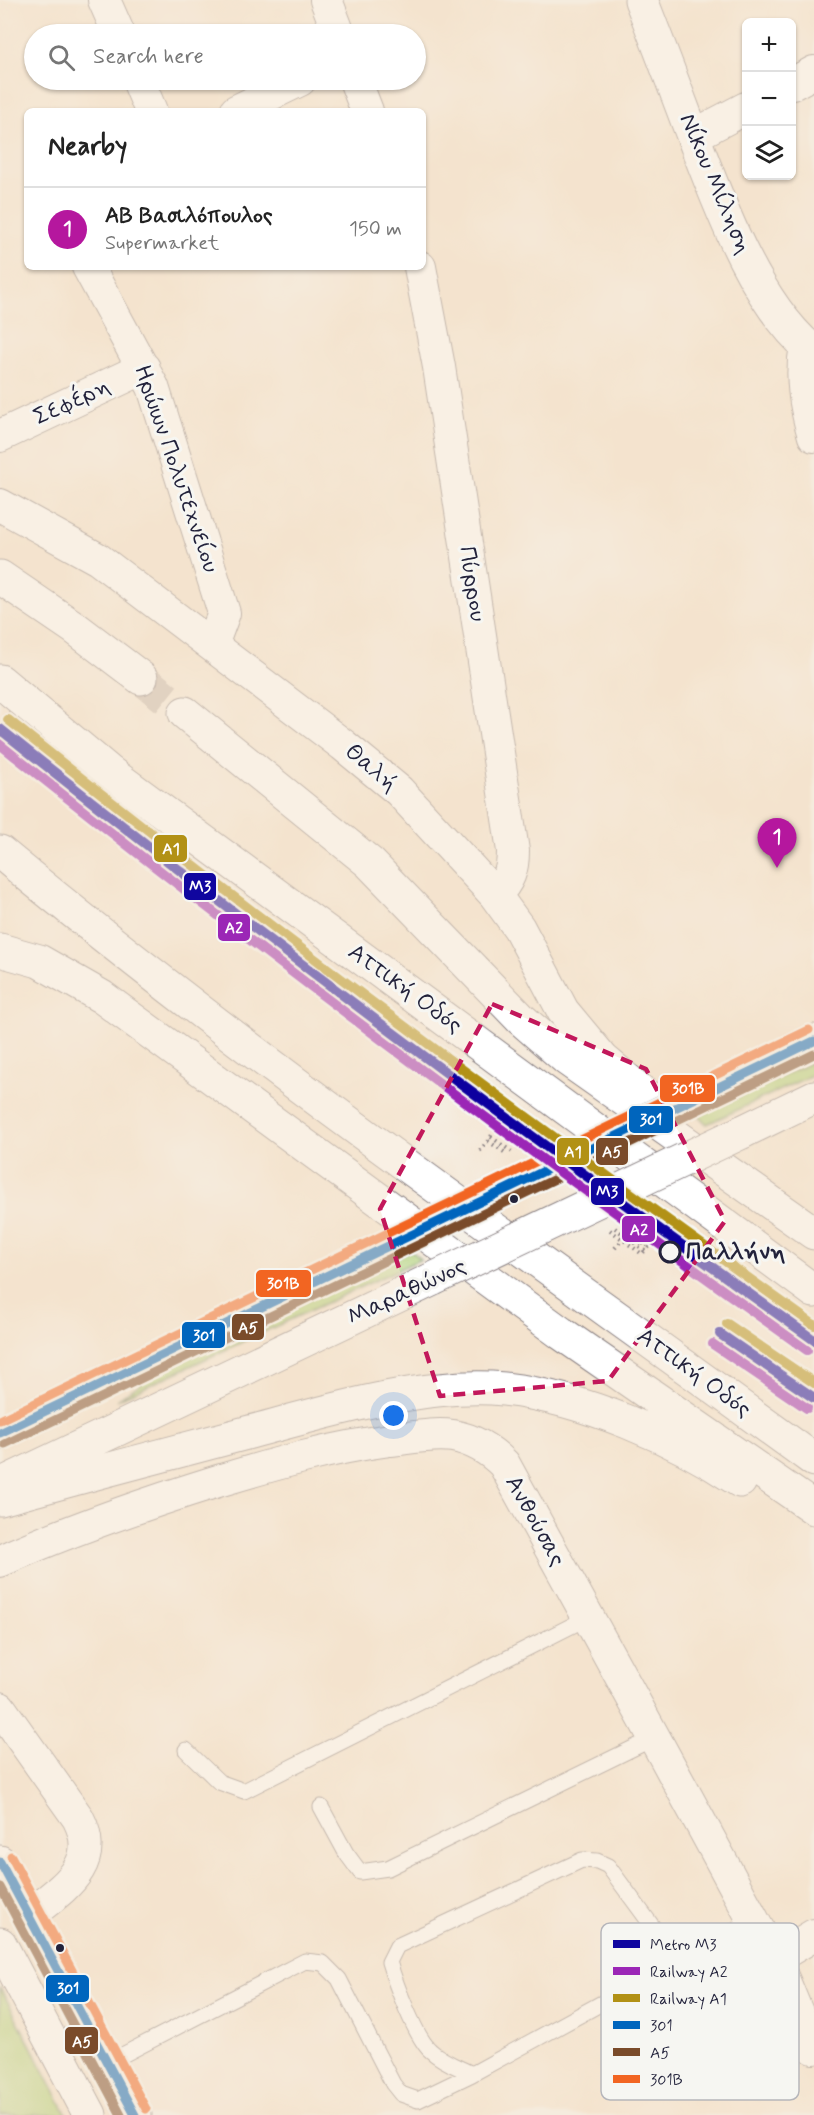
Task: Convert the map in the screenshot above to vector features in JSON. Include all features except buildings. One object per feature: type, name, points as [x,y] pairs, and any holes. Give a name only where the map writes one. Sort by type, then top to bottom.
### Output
[{"type":"main road","name":"Νίκου Μίληση","points":[[641,0],[723,214],[740,249],[780,316],[810,349]]},
{"type":"main road","points":[[0,577],[75,628],[141,678]]},
{"type":"main road","name":"Αττική Οδός","points":[[0,681],[108,771],[814,1291]]},
{"type":"main road","points":[[185,713],[370,863],[521,1019],[568,1060],[814,1233]]},
{"type":"main road","name":"Αττική Οδός","points":[[0,852],[110,943],[372,1138],[814,1460]]},
{"type":"main road","points":[[0,950],[48,965],[102,997],[561,1334],[814,1509]]},
{"type":"main road","name":"Μαραθώνος","points":[[0,1433],[814,1041]]},
{"type":"main road","name":"Μαραθώνος","points":[[0,1485],[814,1097]]},
{"type":"main road","points":[[0,1499],[313,1415],[454,1389],[504,1389],[564,1402],[645,1429],[727,1472],[814,1530]]},
{"type":"main road","points":[[0,1862],[135,2115]]},
{"type":"main road","points":[[0,1944],[90,2115]]},
{"type":"street","points":[[104,0],[115,24]]},
{"type":"street","points":[[326,0],[335,24]]},
{"type":"street","points":[[796,82],[814,72]]},
{"type":"street","points":[[143,90],[151,108]]},
{"type":"street","points":[[242,108],[279,90]]},
{"type":"street","points":[[359,90],[366,108]]},
{"type":"street","points":[[693,136],[742,111]]},
{"type":"street","name":"Ηρώων Πολυτεχνείου","points":[[90,270],[153,387],[224,614],[212,645]]},
{"type":"street","name":"Πύρρου","points":[[421,270],[439,367],[513,851],[513,869],[504,886],[495,895]]},
{"type":"street","points":[[810,349],[802,363],[804,395],[814,436]]},
{"type":"street","name":"Σεφέρη","points":[[0,436],[144,368]]},
{"type":"street","name":"Θαλή","points":[[0,506],[98,559],[399,791],[495,895],[519,928],[563,1011],[603,1059],[665,1111]]},
{"type":"street","name":"Ανθούσας","points":[[0,1561],[86,1525],[276,1463],[358,1444],[415,1437],[453,1436],[487,1448],[504,1464],[752,1921]]},
{"type":"street","points":[[0,1708],[78,1818],[86,1835],[85,1857],[75,1874],[27,1916]]},
{"type":"street","points":[[799,1944],[814,1935]]},
{"type":"street","name":"Ανθούσας","points":[[799,2018],[806,2035]]},
{"type":"lane","points":[[186,1750],[219,1782],[244,1791],[589,1617]]},
{"type":"lane","points":[[321,1807],[346,1853],[360,1872],[388,1868],[654,1738]]},
{"type":"lane","points":[[472,2074],[445,2062],[428,2050],[398,1991],[389,1962],[397,1946],[582,1860],[597,1861],[608,1866],[650,1923]]},
{"type":"lane","points":[[748,1923],[752,1921]]},
{"type":"lane","points":[[107,2063],[305,1961],[323,1963],[339,1979],[401,2094],[418,2100],[472,2074],[601,2003]]},
{"type":"path","points":[[480,1151],[501,1124]]},
{"type":"path","points":[[615,1248],[636,1221]]},
{"type":"path","points":[[622,1239],[642,1254],[648,1247],[628,1232]]},
{"type":"highlighted area","points":[[492,1004],[646,1069],[725,1221],[608,1381],[440,1396],[380,1209]]},
{"type":"green space","points":[[814,1061],[814,1074],[707,1124],[698,1116]]},
{"type":"green space","points":[[410,1250],[421,1259],[117,1400],[158,1372]]},
{"type":"green space","points":[[0,1987],[67,2115],[0,2115]]},
{"type":"tunnel","points":[[141,678],[185,713]]},
{"type":"metro line","name":"Μ3","points":[[0,729],[402,1040],[814,1340]]},
{"type":"metro line","name":"Μ3","points":[[720,1334],[814,1398]]},
{"type":"rail line","name":"A1","points":[[8,720],[206,876],[406,1028],[609,1178],[814,1325]]},
{"type":"rail line","name":"A2","points":[[0,744],[99,823],[399,1053],[602,1203],[807,1350]]},
{"type":"rail line","name":"A1","points":[[727,1324],[814,1383]]},
{"type":"rail line","name":"A2","points":[[713,1344],[807,1408]]},
{"type":"transit line","name":"301B","points":[[0,1420],[809,1030]]},
{"type":"transit line","name":"301","points":[[0,1433],[814,1041]]},
{"type":"transit line","name":"A5","points":[[5,1444],[814,1054]]},
{"type":"transit line","name":"301B","points":[[11,1856],[146,2109]]},
{"type":"transit line","name":"301","points":[[0,1862],[135,2115]]},
{"type":"transit line","name":"A5","points":[[0,1887],[121,2115]]},
{"type":"place","name":"ΑΒ Βασιλόπουλος","points":[[777,868]]},
{"type":"place","name":"Παλλήνη","points":[[670,1252]]}]
